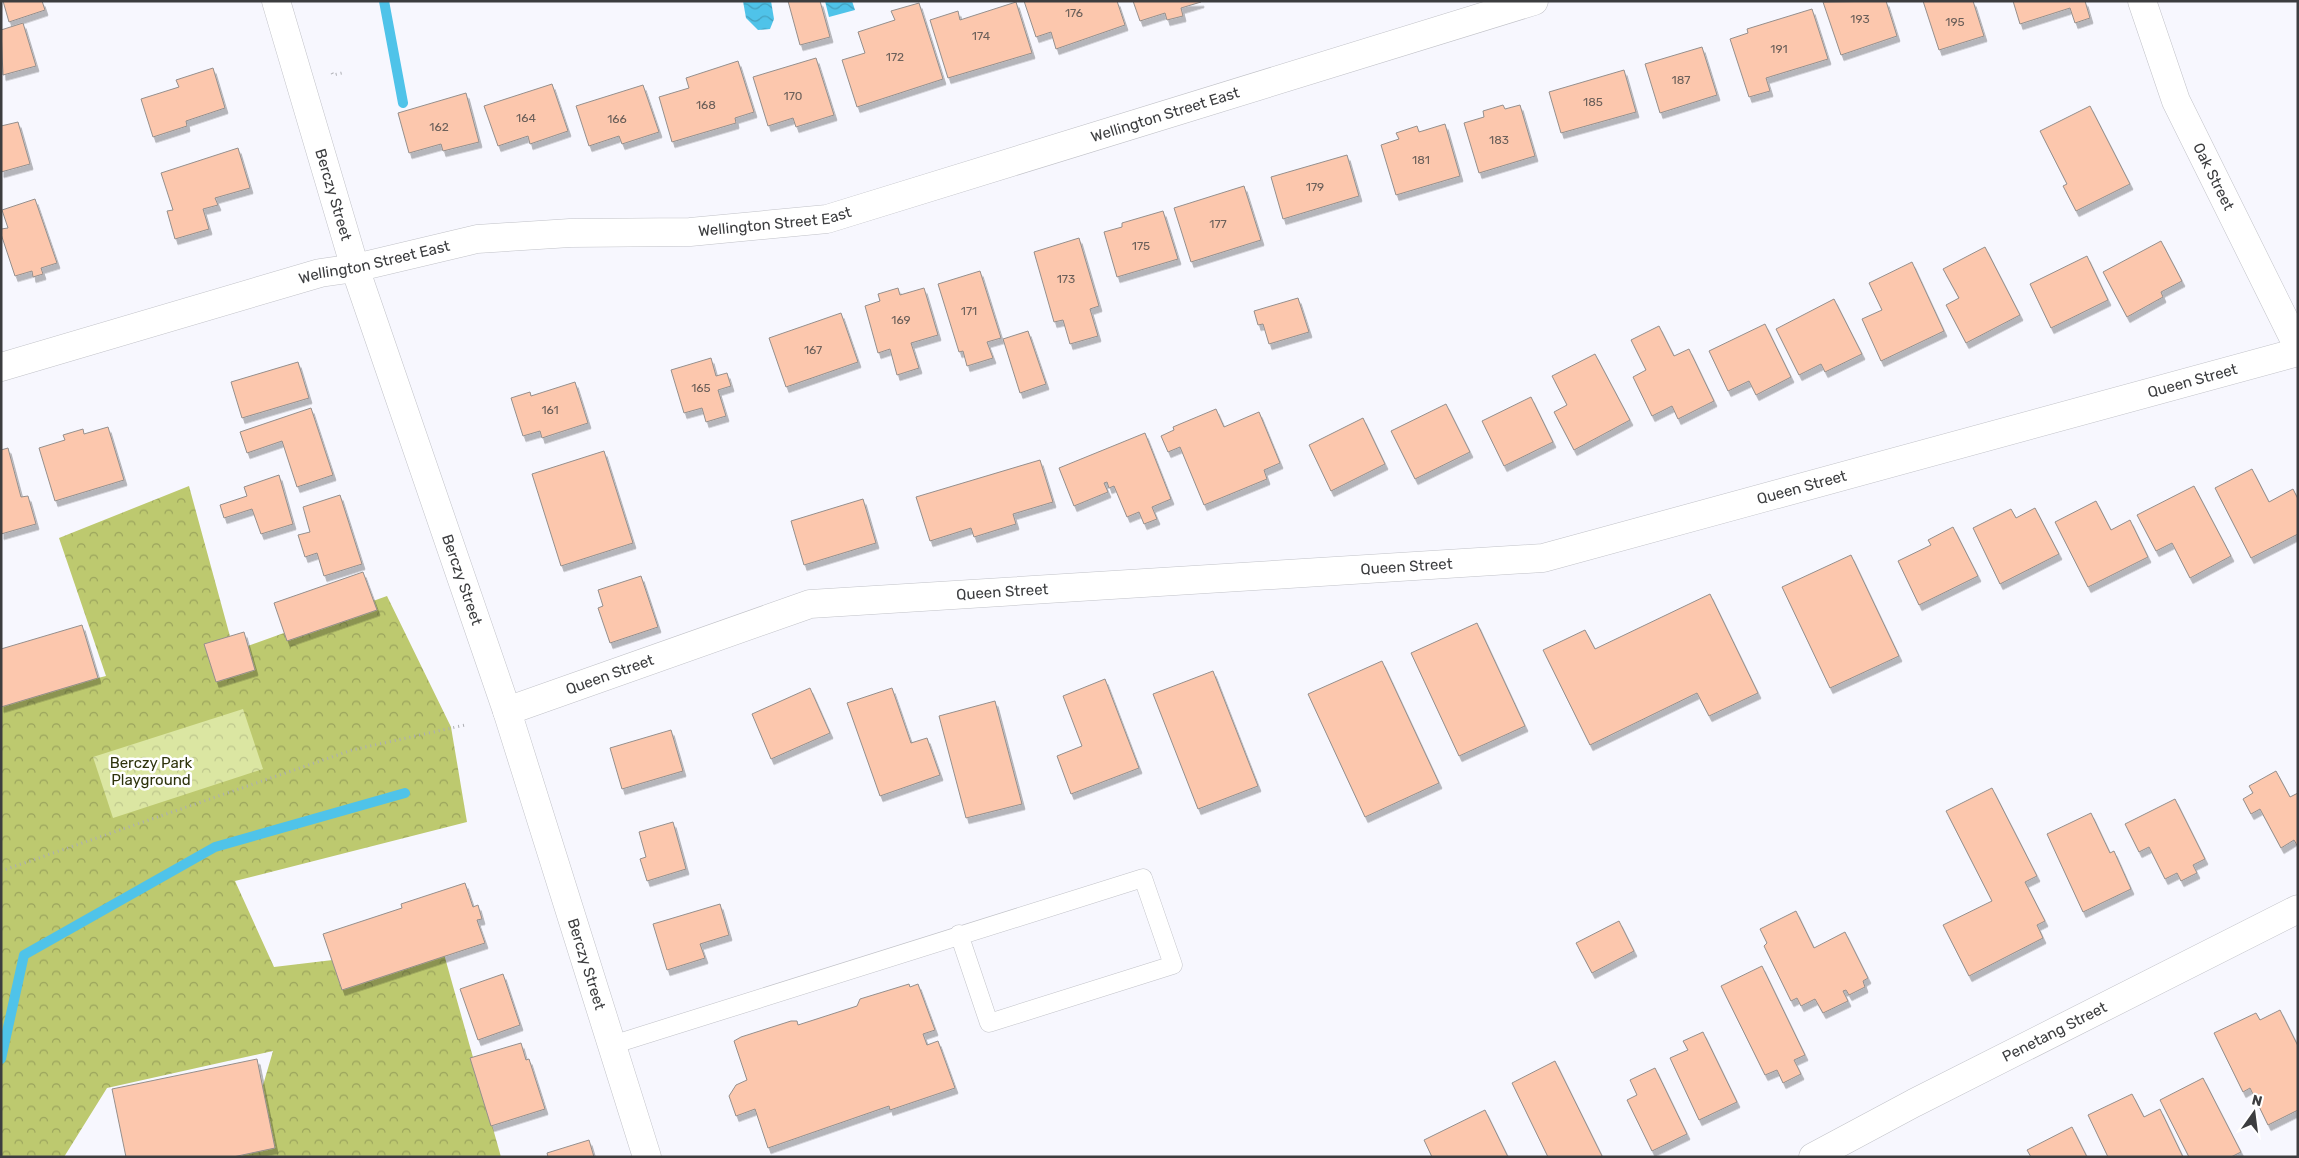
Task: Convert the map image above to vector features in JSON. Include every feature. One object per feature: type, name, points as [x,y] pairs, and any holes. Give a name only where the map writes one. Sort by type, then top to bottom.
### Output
[{"type":"street","name":"Berczy Street","points":[[276,1],[355,268],[507,711],[647,1157]]},
{"type":"street","name":"Wellington Street East","points":[[1,367],[310,275],[355,268],[477,239],[570,233],[690,232],[827,219],[1534,1]]},
{"type":"street","name":"Oak Street","points":[[2142,1],[2176,101],[2298,347]]},
{"type":"street","name":"Queen Street","points":[[507,711],[810,604],[1543,558],[2298,352]]},
{"type":"street","name":"Penetang Street","points":[[1813,1157],[1923,1098],[2298,909]]},
{"type":"lane","points":[[612,1045],[959,934],[1143,878],[1173,964],[989,1023],[959,934]]},
{"type":"path","points":[[1,871],[352,750],[465,725]]},
{"type":"green space","points":[[189,486],[234,651],[387,596],[451,727],[467,822],[235,881],[274,967],[442,947],[501,1157],[242,1157],[273,1051],[107,1088],[64,1157],[1,1157],[1,702],[106,676],[59,538]]},
{"type":"green space","name":"Berczy Park Playground","points":[[243,709],[263,769],[113,818],[93,757]]},
{"type":"water","points":[[743,1],[771,1],[774,19],[770,29],[758,30],[746,18]]},
{"type":"water","points":[[825,1],[852,1],[855,10],[829,17]]},
{"type":"building","points":[[3,1],[42,1],[45,10],[9,22]]},
{"type":"building","points":[[788,1],[820,1],[830,37],[800,45]]},
{"type":"building","points":[[1024,1],[1117,1],[1125,25],[1056,49],[1051,32],[1036,37]]},
{"type":"building","points":[[1133,1],[1201,2],[1181,8],[1183,16],[1167,20],[1165,13],[1140,21]]},
{"type":"building","points":[[1886,1],[1897,36],[1841,55],[1823,2]]},
{"type":"building","points":[[1923,1],[1973,1],[1984,36],[1939,50]]},
{"type":"building","points":[[2013,1],[2085,1],[2090,18],[2075,23],[2070,8],[2020,24]]},
{"type":"building","points":[[1016,2],[1032,53],[948,78],[930,20],[958,11],[960,20]]},
{"type":"building","points":[[919,3],[943,79],[857,107],[842,60],[865,53],[858,32],[895,20],[891,11]]},
{"type":"building","points":[[1812,9],[1828,59],[1766,78],[1770,91],[1749,97],[1730,39],[1748,33],[1747,29]]},
{"type":"building","points":[[23,23],[36,66],[3,75],[1,30]]},
{"type":"building","points":[[1702,47],[1717,95],[1660,113],[1645,64]]},
{"type":"building","points":[[816,58],[834,115],[796,127],[793,118],[768,126],[753,77]]},
{"type":"building","points":[[738,61],[754,112],[735,118],[736,123],[672,142],[659,97],[689,88],[686,78]]},
{"type":"building","points":[[213,68],[225,108],[186,121],[187,126],[153,137],[141,99],[179,87],[176,80]]},
{"type":"building","points":[[1624,70],[1636,112],[1561,133],[1549,92]]},
{"type":"building","points":[[552,84],[568,131],[530,144],[528,136],[498,146],[484,106]]},
{"type":"building","points":[[643,85],[659,132],[622,144],[619,136],[589,146],[576,106]]},
{"type":"building","points":[[466,93],[479,142],[443,151],[441,144],[409,153],[398,113]]},
{"type":"building","points":[[1503,105],[1505,109],[1520,105],[1535,156],[1479,173],[1464,123],[1484,117],[1483,111]]},
{"type":"building","points":[[2090,106],[2130,184],[2076,211],[2063,186],[2067,184],[2040,131]]},
{"type":"building","points":[[18,122],[30,164],[1,172],[1,126]]},
{"type":"building","points":[[1445,124],[1460,176],[1396,195],[1381,145],[1399,139],[1396,133],[1417,126],[1419,132]]},
{"type":"building","points":[[238,148],[250,188],[215,198],[218,205],[203,209],[209,229],[175,239],[167,211],[173,210],[161,173]]},
{"type":"building","points":[[1347,155],[1359,196],[1283,219],[1271,177]]},
{"type":"building","points":[[1244,186],[1261,240],[1191,262],[1174,208]]},
{"type":"building","points":[[35,199],[57,263],[41,268],[43,274],[33,277],[32,271],[15,276],[1,234],[1,229],[8,228],[2,210]]},
{"type":"building","points":[[1163,211],[1178,259],[1117,277],[1104,232],[1122,227],[1122,223]]},
{"type":"building","points":[[1079,238],[1099,306],[1090,309],[1098,336],[1070,344],[1063,320],[1054,322],[1034,252]]},
{"type":"building","points":[[2161,241],[2182,281],[2161,292],[2163,297],[2127,317],[2103,272]]},
{"type":"building","points":[[1985,247],[2020,315],[1966,343],[1946,305],[1959,298],[1943,269]]},
{"type":"building","points":[[2087,256],[2108,300],[2051,328],[2030,284]]},
{"type":"building","points":[[1912,262],[1944,331],[1881,361],[1862,319],[1882,310],[1869,283]]},
{"type":"building","points":[[980,271],[1001,338],[987,342],[993,358],[967,366],[963,351],[959,352],[938,284]]},
{"type":"building","points":[[898,288],[900,295],[924,288],[938,335],[911,343],[919,368],[897,375],[890,349],[878,353],[865,306],[880,301],[878,294]]},
{"type":"building","points":[[1298,298],[1309,332],[1269,344],[1263,324],[1258,325],[1254,311]]},
{"type":"building","points":[[1834,299],[1862,354],[1825,372],[1821,364],[1799,375],[1776,329]]},
{"type":"building","points":[[841,313],[858,362],[786,387],[769,338]]},
{"type":"building","points":[[1765,324],[1791,377],[1756,395],[1749,381],[1728,391],[1709,351]]},
{"type":"building","points":[[1659,326],[1674,356],[1689,349],[1714,401],[1678,419],[1672,406],[1652,416],[1633,377],[1646,370],[1631,340]]},
{"type":"building","points":[[1028,331],[1046,384],[1020,393],[1003,339]]},
{"type":"building","points":[[1595,354],[1630,420],[1574,450],[1554,412],[1567,405],[1552,376]]},
{"type":"building","points":[[711,358],[716,376],[727,373],[731,386],[718,390],[726,416],[706,422],[702,408],[684,413],[671,370]]},
{"type":"building","points":[[298,362],[309,398],[242,418],[231,382]]},
{"type":"building","points":[[575,382],[588,423],[542,438],[540,431],[523,436],[511,398],[530,392],[531,396]]},
{"type":"building","points":[[1531,397],[1553,442],[1504,466],[1482,421]]},
{"type":"building","points":[[1446,404],[1470,452],[1415,479],[1391,431]]},
{"type":"building","points":[[311,408],[333,475],[297,487],[282,441],[247,453],[240,432]]},
{"type":"building","points":[[1216,409],[1224,427],[1259,412],[1280,463],[1264,470],[1267,479],[1204,505],[1180,447],[1168,452],[1161,436],[1174,430],[1173,427]]},
{"type":"building","points":[[1363,418],[1385,464],[1331,491],[1309,445]]},
{"type":"building","points":[[108,427],[124,480],[55,501],[39,448],[65,440],[63,435],[83,429],[84,434]]},
{"type":"building","points":[[1145,433],[1171,499],[1152,507],[1157,519],[1144,524],[1139,512],[1127,517],[1114,486],[1109,488],[1107,482],[1104,483],[1108,492],[1074,506],[1059,468]]},
{"type":"building","points":[[8,448],[21,497],[28,496],[36,524],[1,534],[1,450]]},
{"type":"building","points":[[604,451],[633,543],[561,566],[532,474]]},
{"type":"building","points":[[1040,460],[1053,502],[1013,514],[1016,524],[974,537],[971,528],[930,541],[916,497]]},
{"type":"building","points":[[2252,469],[2269,502],[2293,489],[2298,499],[2298,534],[2251,558],[2215,488]]},
{"type":"building","points":[[279,475],[293,524],[261,534],[252,509],[224,518],[220,505],[247,496],[244,487]]},
{"type":"building","points":[[2194,486],[2231,556],[2190,578],[2172,543],[2156,551],[2137,515]]},
{"type":"building","points":[[340,495],[362,564],[324,576],[317,553],[305,557],[298,535],[310,532],[303,507]]},
{"type":"building","points":[[863,499],[876,543],[804,565],[791,521]]},
{"type":"building","points":[[2096,501],[2111,530],[2130,520],[2148,557],[2088,587],[2055,522]]},
{"type":"building","points":[[2035,508],[2059,554],[2000,584],[1973,528],[2011,509],[2016,518]]},
{"type":"building","points":[[1953,527],[1978,576],[1919,605],[1898,561],[1931,545],[1928,540]]},
{"type":"building","points":[[1851,555],[1899,656],[1830,688],[1782,587]]},
{"type":"building","points":[[363,572],[377,610],[287,641],[274,603]]},
{"type":"building","points":[[641,576],[658,627],[610,643],[598,608],[603,606],[598,590]]},
{"type":"building","points":[[1710,594],[1758,693],[1709,716],[1697,693],[1590,745],[1543,650],[1585,630],[1595,649]]},
{"type":"building","points":[[1477,623],[1525,726],[1459,756],[1411,653]]},
{"type":"building","points":[[82,625],[98,678],[1,707],[1,649]]},
{"type":"building","points":[[244,632],[255,670],[216,682],[204,644]]},
{"type":"building","points":[[1382,661],[1439,783],[1365,817],[1308,694]]},
{"type":"building","points":[[1213,671],[1258,786],[1198,809],[1153,694]]},
{"type":"building","points":[[1105,679],[1139,768],[1071,794],[1057,756],[1082,746],[1063,696]]},
{"type":"building","points":[[810,688],[830,733],[771,759],[752,714]]},
{"type":"building","points":[[892,688],[911,743],[927,738],[940,775],[880,796],[847,703]]},
{"type":"building","points":[[995,701],[1022,804],[966,818],[939,716]]},
{"type":"building","points":[[671,730],[683,771],[622,789],[610,748]]},
{"type":"building","points":[[2276,771],[2290,797],[2298,793],[2298,847],[2294,840],[2281,848],[2260,809],[2251,814],[2243,799],[2253,793],[2249,786]]},
{"type":"building","points":[[1992,788],[2037,876],[2025,882],[2045,921],[2037,925],[2043,938],[1969,976],[1943,925],[1992,901],[1946,811]]},
{"type":"building","points":[[2175,799],[2205,859],[2193,865],[2197,873],[2181,881],[2177,873],[2165,879],[2149,847],[2139,852],[2125,824]]},
{"type":"building","points":[[2091,813],[2110,853],[2114,851],[2131,889],[2083,912],[2047,834]]},
{"type":"building","points":[[673,822],[686,869],[647,881],[640,859],[646,857],[639,832]]},
{"type":"building","points":[[465,883],[473,907],[478,905],[482,919],[477,920],[485,943],[342,990],[323,934],[402,908],[401,904]]},
{"type":"building","points":[[720,904],[729,935],[700,944],[705,958],[667,970],[653,924]]},
{"type":"building","points":[[1796,911],[1814,948],[1845,932],[1868,978],[1863,981],[1865,987],[1849,995],[1846,990],[1843,991],[1848,1001],[1823,1013],[1815,999],[1801,1006],[1797,998],[1791,1001],[1764,946],[1767,943],[1760,929]]},
{"type":"building","points":[[1619,921],[1634,951],[1592,973],[1576,943]]},
{"type":"building","points":[[1762,966],[1805,1055],[1794,1060],[1801,1074],[1783,1083],[1777,1070],[1765,1075],[1721,986]]},
{"type":"building","points":[[503,974],[520,1025],[478,1040],[460,989]]},
{"type":"building","points":[[909,984],[910,987],[918,984],[935,1030],[923,1034],[927,1045],[938,1041],[955,1088],[890,1110],[889,1106],[768,1148],[755,1109],[736,1116],[729,1096],[736,1085],[747,1080],[734,1041],[791,1021],[797,1021],[798,1025],[857,1006],[860,999]]},
{"type":"building","points":[[2280,1010],[2298,1046],[2298,1110],[2268,1125],[2250,1088],[2243,1092],[2214,1033],[2256,1013],[2260,1020]]},
{"type":"building","points":[[1703,1032],[1737,1102],[1699,1120],[1670,1058],[1688,1050],[1683,1041]]},
{"type":"building","points":[[521,1043],[526,1060],[529,1059],[545,1109],[491,1126],[470,1058]]},
{"type":"building","points":[[257,1059],[275,1148],[233,1157],[126,1157],[112,1089]]},
{"type":"building","points":[[1555,1061],[1602,1156],[1548,1157],[1512,1083]]},
{"type":"building","points":[[1655,1068],[1687,1134],[1652,1151],[1627,1100],[1637,1095],[1630,1080]]},
{"type":"building","points":[[2203,1078],[2241,1152],[2231,1157],[2189,1157],[2160,1100]]},
{"type":"building","points":[[2132,1094],[2144,1117],[2160,1109],[2183,1157],[2108,1157],[2088,1115]]},
{"type":"building","points":[[1485,1110],[1508,1157],[1432,1157],[1424,1140]]},
{"type":"building","points":[[2072,1127],[2087,1157],[2031,1157],[2027,1150]]},
{"type":"building","points":[[589,1140],[594,1157],[548,1157],[547,1153]]},
{"type":"waterway","points":[[384,1],[403,103]]},
{"type":"waterway","points":[[1,1059],[24,955],[215,847],[405,793]]}]
